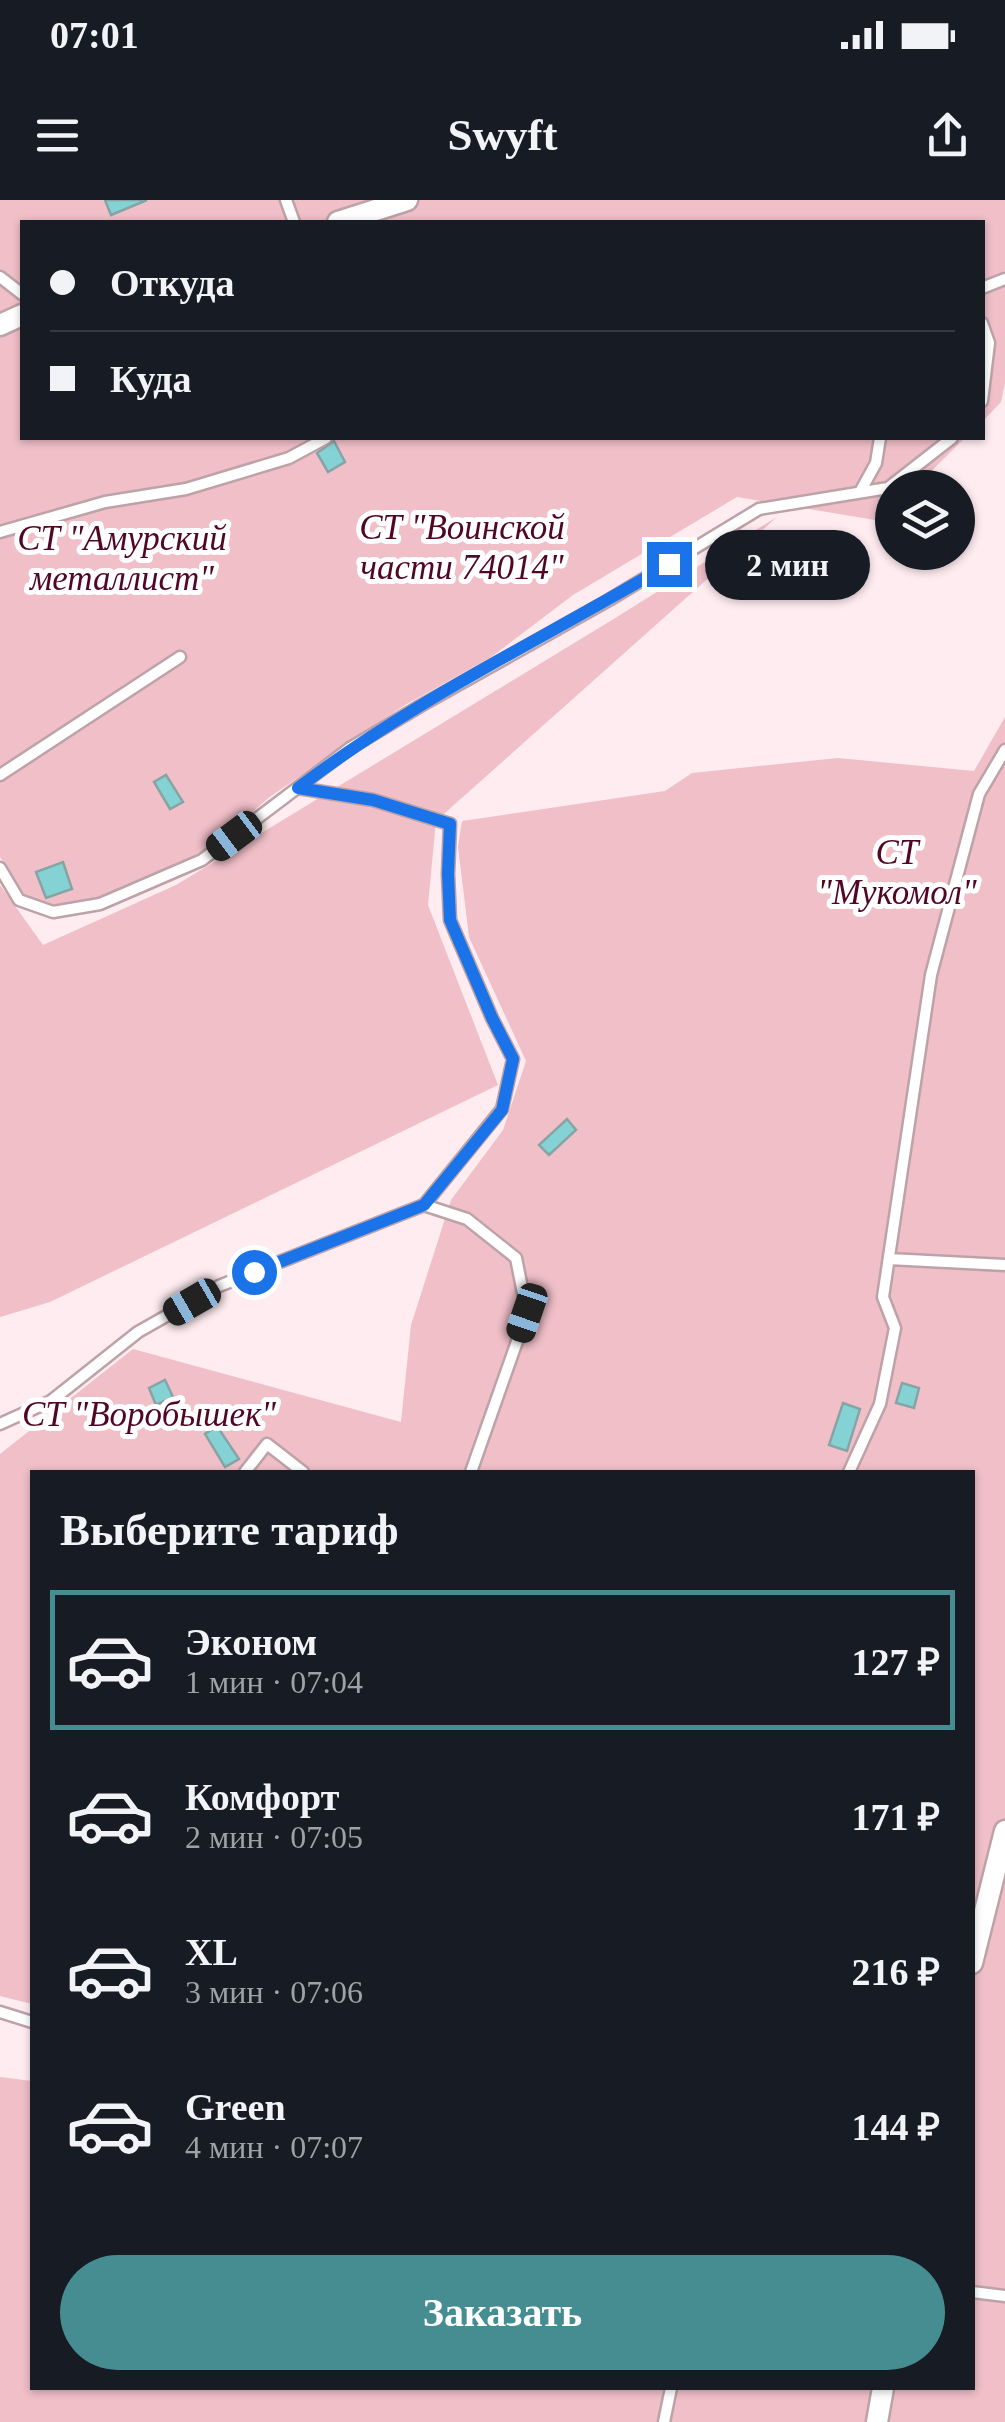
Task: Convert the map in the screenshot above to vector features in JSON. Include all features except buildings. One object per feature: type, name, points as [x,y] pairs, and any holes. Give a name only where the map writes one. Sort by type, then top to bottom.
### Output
[{"type":"street","points":[[345,220],[403,204]]},
{"type":"street","points":[[975,1952],[1005,1830]]},
{"type":"street","points":[[876,2422],[883,2390]]},
{"type":"lane","points":[[985,332],[989,343],[985,376]]},
{"type":"lane","points":[[0,532],[104,502],[186,490],[289,458],[322,440]]},
{"type":"lane","points":[[860,492],[876,463],[880,440]]},
{"type":"lane","points":[[0,868],[19,900],[53,912],[100,904],[202,860],[350,748],[759,510],[888,488],[949,440]]},
{"type":"lane","points":[[0,775],[180,657]]},
{"type":"lane","points":[[850,1470],[880,1404],[895,1328],[883,1296],[931,975],[979,794],[1005,750]]},
{"type":"lane","points":[[0,1424],[51,1402],[138,1332],[220,1286],[424,1205],[502,1110],[513,1059],[450,920],[450,824],[373,800],[298,788]]},
{"type":"lane","points":[[424,1205],[467,1220],[516,1258],[527,1313],[472,1470]]},
{"type":"lane","points":[[888,1259],[1005,1265]]},
{"type":"lane","points":[[248,1470],[267,1444],[300,1470]]},
{"type":"lane","points":[[0,2012],[30,2021]]},
{"type":"lane","points":[[975,2292],[1005,2296]]},
{"type":"lane","points":[[664,2422],[671,2390]]},
{"type":"green space","points":[[0,200],[1005,200],[1005,383],[1001,402],[985,419],[985,220],[20,220],[20,440],[963,440],[932,470],[875,470],[875,520],[737,497],[573,595],[490,658],[405,705],[271,796],[210,848],[104,896],[51,906],[25,896],[0,857]]},
{"type":"green space","points":[[777,517],[436,821],[428,905],[498,1085],[50,1302],[0,1317],[0,885],[43,945],[176,885]]},
{"type":"green space","points":[[1005,717],[1005,2422],[0,2422],[0,2077],[30,2081],[30,2390],[975,2390],[975,1470],[30,1470],[30,2004],[0,1996],[0,1454],[133,1349],[401,1422],[411,1325],[451,1200],[503,1130],[526,1061],[469,937],[458,847],[462,821],[665,791],[692,773],[838,758],[974,771]]},
{"type":"route","points":[[254,1272],[424,1205],[502,1110],[513,1059],[450,920],[450,824],[373,800],[298,788],[350,748],[398,719],[669,564]]},
{"type":"park label","name":"СТ \"Воинской части 74014\"","points":[[462,547]]},
{"type":"park label","name":"СТ \"Амурский металлист\"","points":[[122,558]]},
{"type":"park label","name":"СТ \"Мукомол\"","points":[[897,872]]},
{"type":"park label","name":"СТ \"Воробышек\"","points":[[149,1414]]}]
